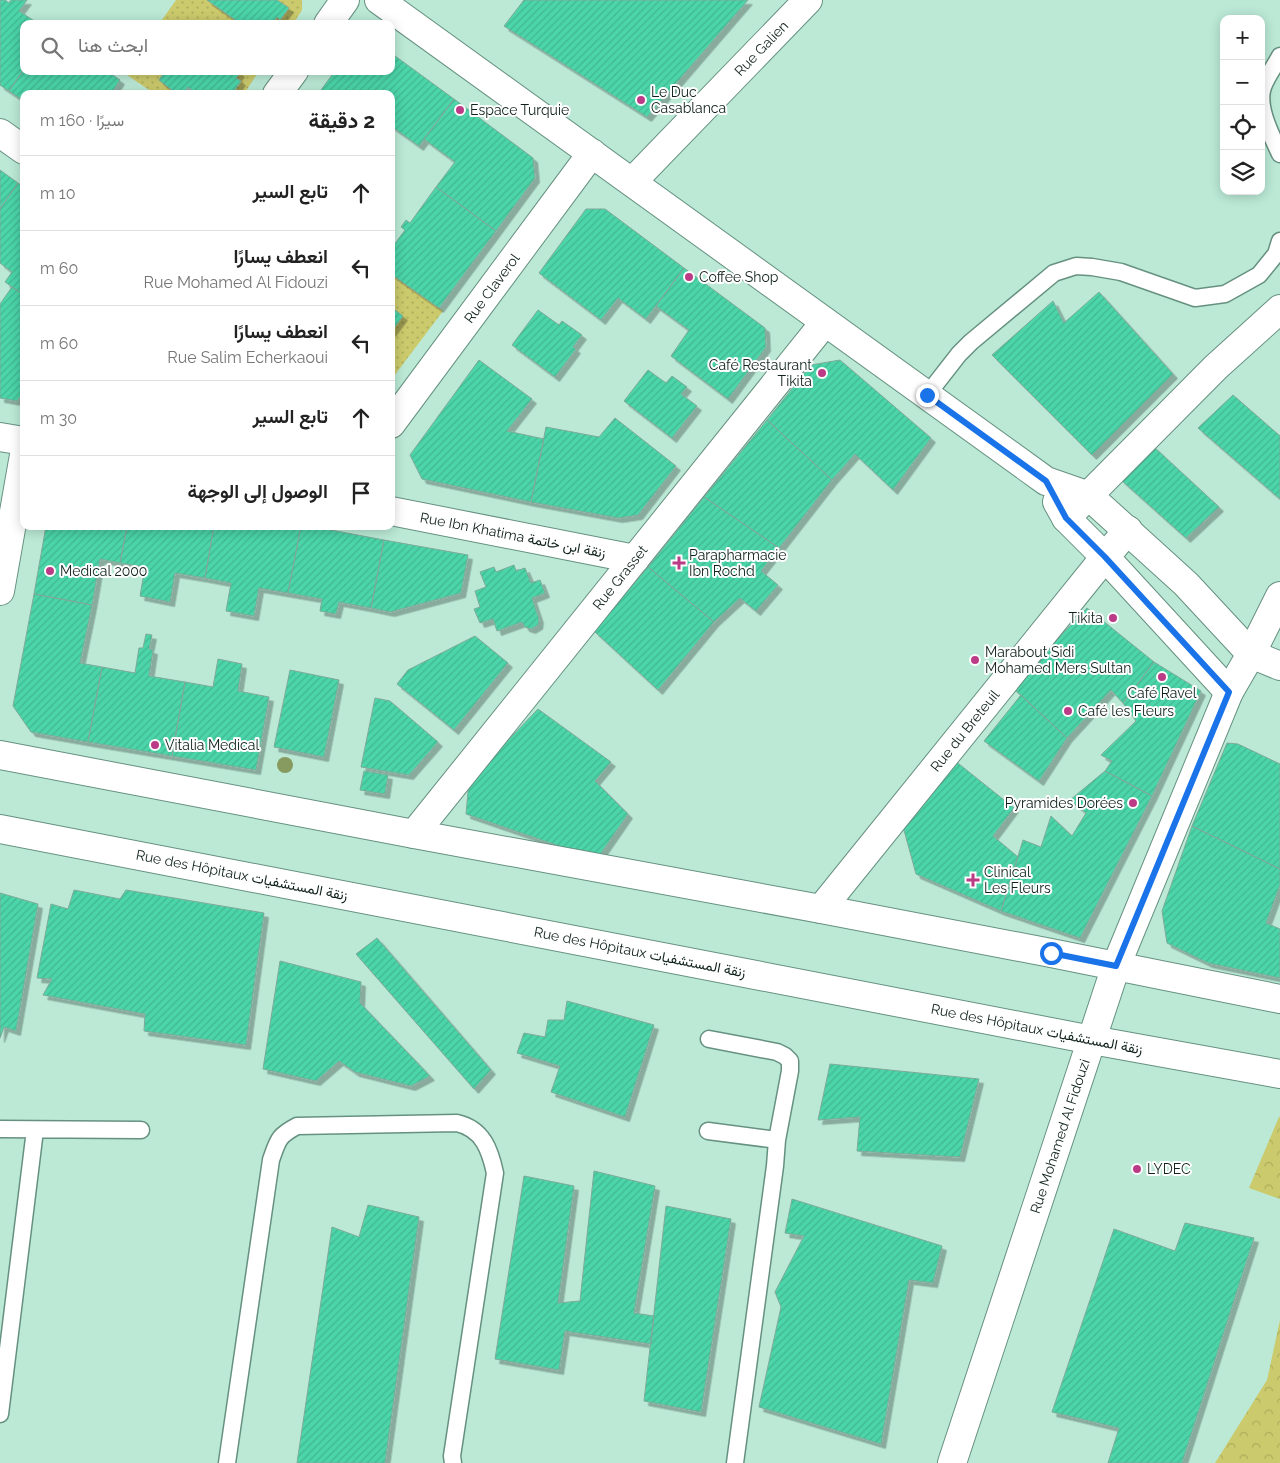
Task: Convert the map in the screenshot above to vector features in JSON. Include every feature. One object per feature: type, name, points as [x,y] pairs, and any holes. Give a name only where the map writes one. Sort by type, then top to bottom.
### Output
[{"type":"street","points":[[331,20],[345,0]]},
{"type":"street","points":[[379,0],[1046,481],[1089,496],[1186,584],[1251,654],[1280,666]]},
{"type":"street","name":"Rue Galien","points":[[632,182],[808,0]]},
{"type":"street","points":[[280,90],[291,75]]},
{"type":"street","points":[[0,133],[20,147]]},
{"type":"street","name":"Rue Claverol","points":[[395,419],[592,153]]},
{"type":"street","points":[[1066,518],[1216,367],[1280,309]]},
{"type":"street","name":"Rue Grasset","points":[[414,834],[825,322]]},
{"type":"street","points":[[0,437],[20,440]]},
{"type":"street","points":[[0,592],[20,478]]},
{"type":"street","points":[[1046,481],[1066,518],[1105,557],[1229,692]]},
{"type":"street","name":"Rue Ibn Khatima زنقة ابن خاتمة","points":[[395,512],[635,559]]},
{"type":"street","name":"Rue du Breteuil","points":[[821,909],[1128,530]]},
{"type":"street","name":"Rue Mohamed Al Fidouzi","points":[[952,1463],[1116,966],[1229,692],[1251,654],[1280,596]]},
{"type":"street","points":[[0,755],[821,909],[1280,999]]},
{"type":"street","name":"Rue des Hôpitaux زنقة المستشفيات","points":[[0,828],[1092,1040],[1280,1074]]},
{"type":"lane","points":[[1280,56],[1262,88],[1261,104],[1266,122],[1280,154]]},
{"type":"lane","points":[[927,395],[959,354],[971,342],[1054,273],[1076,266],[1092,266],[1121,272],[1195,298],[1225,294],[1259,274],[1276,254],[1280,241]]},
{"type":"lane","points":[[709,1039],[777,1052],[786,1056],[790,1061],[790,1071],[777,1140],[735,1463]]},
{"type":"lane","points":[[227,1463],[272,1160],[276,1144],[283,1133],[297,1126],[457,1123],[468,1126],[478,1134],[486,1145],[495,1173],[452,1456],[453,1463]]},
{"type":"lane","points":[[0,1129],[141,1130]]},
{"type":"lane","points":[[0,1414],[35,1130]]},
{"type":"lane","points":[[708,1131],[777,1140]]},
{"type":"green space","points":[[176,0],[207,0],[235,20],[162,20]]},
{"type":"green space","points":[[277,0],[302,0],[302,10],[296,20],[275,20],[277,17],[281,19],[288,8]]},
{"type":"green space","points":[[127,75],[162,75],[159,80],[172,90],[149,90]]},
{"type":"green space","points":[[238,75],[256,75],[247,90],[235,90],[241,82],[236,78]]},
{"type":"green space","points":[[395,277],[443,311],[395,375],[395,327],[403,316],[395,310]]},
{"type":"green space","points":[[1280,1117],[1280,1199],[1249,1188]]},
{"type":"green space","points":[[1280,1320],[1280,1463],[1215,1463],[1267,1380]]},
{"type":"building","points":[[0,0],[5,0],[9,3],[11,0],[27,0],[19,11],[33,20],[20,20],[20,75],[9,91],[0,85]]},
{"type":"building","points":[[207,0],[277,0],[289,8],[280,20],[277,17],[275,20],[235,20]]},
{"type":"building","points":[[524,0],[748,0],[647,117],[504,26]]},
{"type":"building","points":[[395,56],[454,99],[419,146],[395,129],[395,90],[321,90],[332,75],[395,75]]},
{"type":"building","points":[[20,75],[113,75],[120,80],[114,90],[20,90],[20,98],[9,91]]},
{"type":"building","points":[[162,75],[238,75],[236,78],[241,81],[235,90],[192,90],[188,87],[186,90],[172,90],[159,80]]},
{"type":"building","points":[[454,99],[533,158],[535,178],[496,231],[436,187],[455,162],[424,139]]},
{"type":"building","points":[[0,170],[18,183],[0,209]]},
{"type":"building","points":[[18,183],[20,184],[20,292],[5,282],[12,272],[0,263],[0,209]]},
{"type":"building","points":[[436,187],[496,231],[439,308],[395,277],[395,244],[405,230],[401,227],[406,220],[410,223]]},
{"type":"building","points":[[586,209],[605,209],[684,268],[646,319],[618,298],[601,320],[539,273]]},
{"type":"building","points":[[684,268],[765,328],[766,347],[728,399],[671,356],[689,330],[656,306]]},
{"type":"building","points":[[12,287],[20,292],[20,397],[17,401],[0,398],[0,304]]},
{"type":"building","points":[[1099,292],[1173,374],[1092,455],[992,355],[1053,301],[1064,323]]},
{"type":"building","points":[[395,310],[403,316],[395,327]]},
{"type":"building","points":[[538,310],[559,325],[562,321],[582,335],[573,347],[576,349],[555,377],[512,345]]},
{"type":"building","points":[[479,360],[532,399],[507,431],[544,439],[531,502],[422,479],[410,455]]},
{"type":"building","points":[[840,360],[931,438],[893,490],[855,454],[832,480],[767,420],[811,365]]},
{"type":"building","points":[[648,370],[666,383],[672,376],[687,387],[681,394],[697,406],[672,438],[624,401]]},
{"type":"building","points":[[1233,395],[1280,436],[1280,499],[1198,428]]},
{"type":"building","points":[[615,418],[676,466],[638,515],[618,518],[531,502],[546,427],[599,437]]},
{"type":"building","points":[[767,420],[832,480],[779,548],[704,497]]},
{"type":"building","points":[[1153,446],[1219,507],[1186,538],[1120,479]]},
{"type":"building","points":[[704,497],[779,548],[761,571],[778,585],[756,611],[740,598],[714,622],[648,567]]},
{"type":"building","points":[[45,530],[126,530],[120,563],[100,559],[92,605],[34,594]]},
{"type":"building","points":[[126,530],[213,530],[205,578],[175,573],[170,602],[140,596],[145,567],[120,563]]},
{"type":"building","points":[[213,530],[300,530],[288,593],[259,588],[254,616],[226,611],[231,583],[205,578]]},
{"type":"building","points":[[300,530],[331,530],[384,540],[371,608],[339,602],[336,614],[320,611],[322,599],[288,593]]},
{"type":"building","points":[[384,540],[468,555],[461,593],[390,612],[371,608]]},
{"type":"building","points":[[514,565],[516,571],[525,568],[531,583],[540,580],[545,593],[532,598],[539,619],[538,625],[531,629],[525,627],[522,622],[497,631],[493,619],[480,623],[474,609],[480,607],[475,591],[486,587],[480,572],[494,567],[496,572]]},
{"type":"building","points":[[648,567],[714,622],[658,690],[594,631]]},
{"type":"building","points":[[34,594],[92,605],[80,663],[102,667],[88,742],[31,732],[13,706]]},
{"type":"building","points":[[1087,608],[1154,662],[1123,703],[1111,690],[1067,738],[1012,687]]},
{"type":"building","points":[[146,634],[152,635],[149,649],[153,650],[149,676],[185,682],[172,756],[88,742],[102,667],[135,673],[139,648],[143,648]]},
{"type":"building","points":[[475,636],[508,663],[454,730],[397,684],[408,670]]},
{"type":"building","points":[[218,659],[242,664],[238,691],[269,697],[256,770],[172,756],[185,682],[213,687]]},
{"type":"building","points":[[1154,662],[1201,691],[1152,796],[1105,771],[1112,761],[1101,755],[1136,721],[1123,703]]},
{"type":"building","points":[[290,670],[339,680],[324,757],[274,747]]},
{"type":"building","points":[[1021,695],[1067,738],[1039,781],[984,741]]},
{"type":"building","points":[[375,698],[390,701],[438,742],[409,775],[361,767]]},
{"type":"building","points":[[538,709],[611,762],[595,781],[628,814],[597,859],[466,814],[469,781]]},
{"type":"building","points":[[1227,743],[1238,744],[1280,764],[1280,869],[1192,826]]},
{"type":"building","points":[[949,756],[1014,808],[993,836],[1018,857],[1001,911],[916,874],[902,823]]},
{"type":"building","points":[[364,771],[388,775],[385,794],[360,790]]},
{"type":"building","points":[[1105,771],[1152,796],[1080,938],[1001,911],[1023,840],[1041,847],[1051,816],[1072,836],[1086,813],[1070,800]]},
{"type":"building","points":[[1192,826],[1280,869],[1280,885],[1266,923],[1280,929],[1280,978],[1208,963],[1167,943],[1162,911]]},
{"type":"building","points":[[74,890],[120,899],[126,890],[264,913],[246,1045],[144,1031],[145,1014],[43,995],[52,979],[37,978],[51,904],[68,909]]},
{"type":"building","points":[[0,893],[38,904],[16,1031],[4,1027],[0,1038]]},
{"type":"building","points":[[377,938],[491,1070],[474,1089],[356,954]]},
{"type":"building","points":[[280,961],[361,982],[360,1003],[430,1076],[411,1086],[355,1072],[339,1061],[316,1081],[263,1069]]},
{"type":"building","points":[[567,1001],[654,1025],[625,1117],[551,1092],[560,1066],[517,1053],[524,1033],[545,1037],[548,1020],[564,1020]]},
{"type":"building","points":[[830,1064],[979,1079],[960,1157],[857,1151],[860,1117],[818,1120]]},
{"type":"building","points":[[594,1171],[655,1186],[634,1313],[654,1316],[651,1344],[565,1331],[559,1370],[495,1359],[524,1176],[574,1186],[558,1303],[580,1301]]},
{"type":"building","points":[[792,1199],[942,1246],[933,1283],[909,1280],[881,1444],[759,1407],[781,1307],[775,1292],[804,1236],[785,1233]]},
{"type":"building","points":[[368,1205],[419,1217],[385,1463],[297,1463],[332,1227],[359,1237]]},
{"type":"building","points":[[666,1206],[731,1219],[701,1412],[644,1401]]},
{"type":"building","points":[[1185,1223],[1254,1238],[1182,1463],[1108,1463],[1119,1428],[1052,1412],[1114,1229],[1175,1251]]},
{"type":"place","name":"Le Duc Casablanca","points":[[641,100]]},
{"type":"place","name":"Espace Turquie","points":[[460,110]]},
{"type":"place","name":"Coffee Shop","points":[[689,277]]},
{"type":"place","name":"Café Restaurant Tikita","points":[[822,373]]},
{"type":"place","name":"Parapharmacie Ibn Rochd","points":[[679,563]]},
{"type":"place","name":"Medical 2000","points":[[50,571]]},
{"type":"place","name":"Tikita","points":[[1113,618]]},
{"type":"place","name":"Marabout Sidi Mohamed Mers Sultan","points":[[975,660]]},
{"type":"place","name":"Café Ravel","points":[[1162,677]]},
{"type":"place","name":"Café les Fleurs","points":[[1068,711]]},
{"type":"place","name":"Vitalia Medical","points":[[155,745]]},
{"type":"place","name":"Pyramides Dorées","points":[[1133,803]]},
{"type":"place","name":"Clinical Les Fleurs","points":[[973,880]]},
{"type":"place","name":"LYDEC","points":[[1137,1169]]},
{"type":"route","points":[[927,395],[1046,481],[1066,518],[1105,557],[1229,692],[1116,966],[1051,953]]}]
